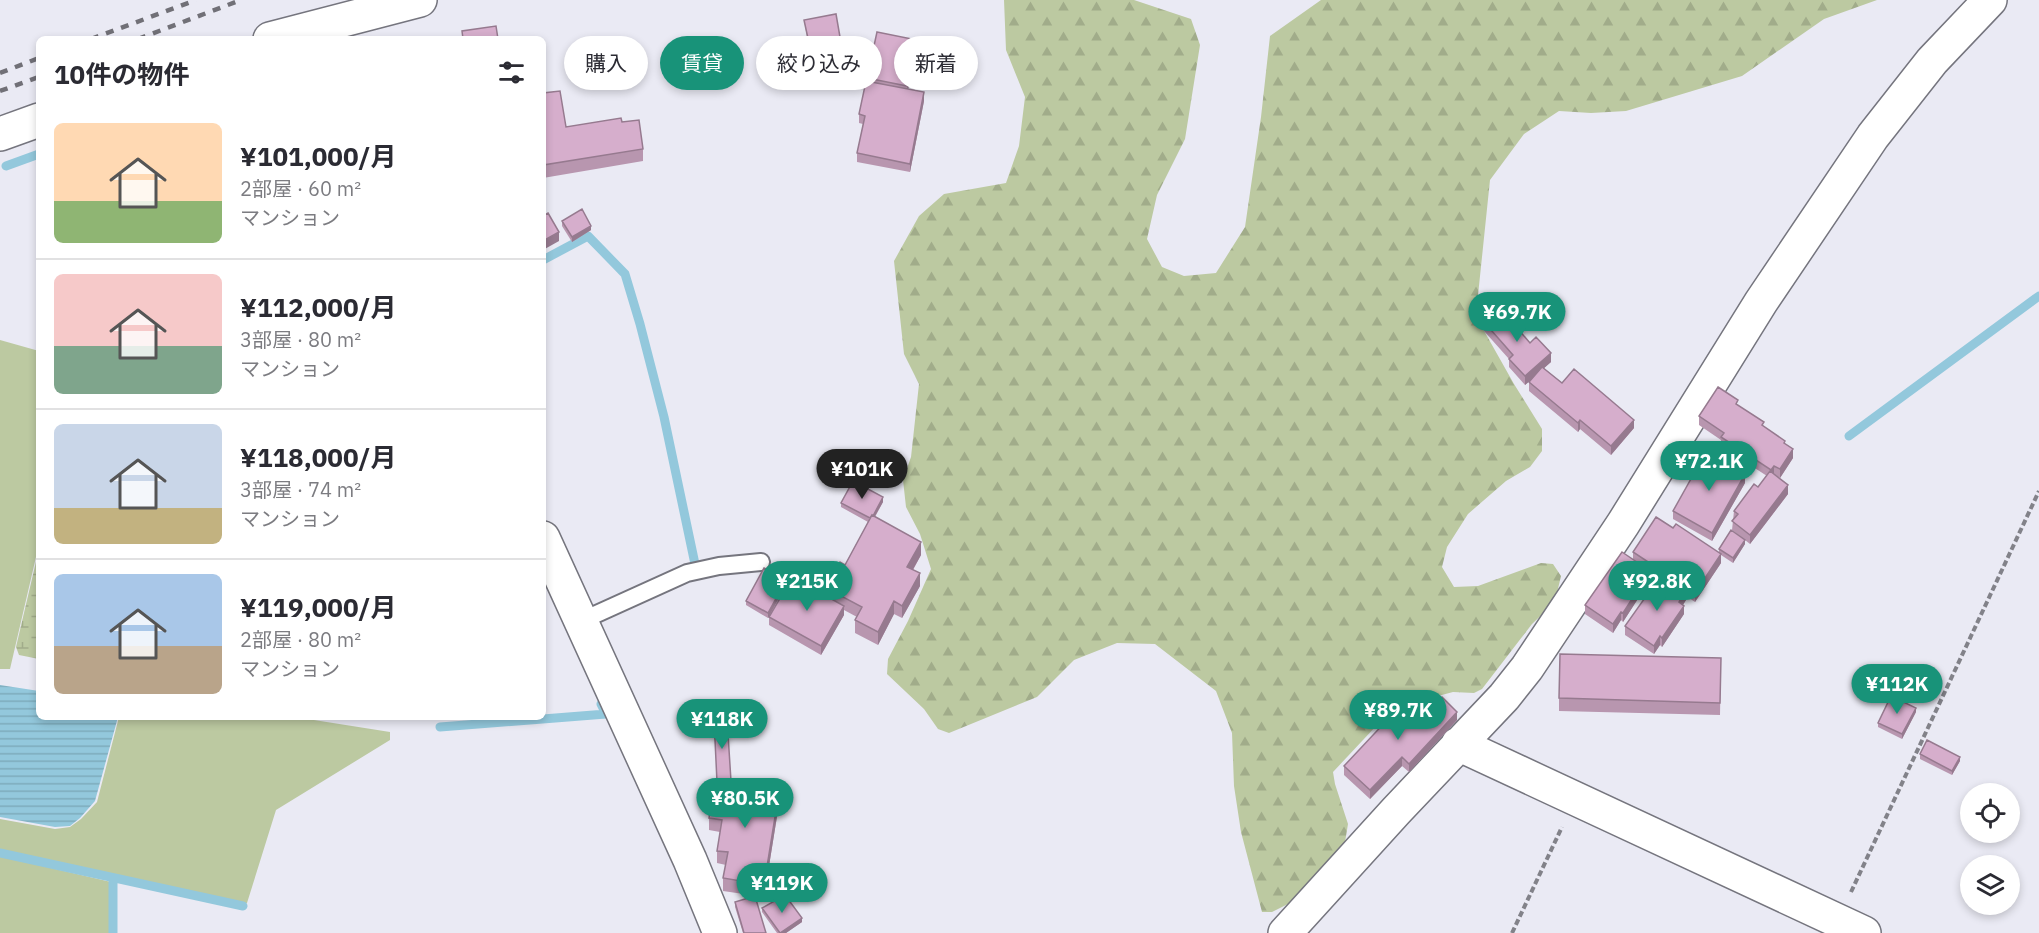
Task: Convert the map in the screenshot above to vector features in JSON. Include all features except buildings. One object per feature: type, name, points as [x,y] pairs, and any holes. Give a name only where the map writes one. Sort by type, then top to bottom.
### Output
[{"type":"main road","points":[[280,36],[420,0]]},
{"type":"main road","points":[[1285,933],[1504,697],[1527,668],[1560,621],[1761,302],[1873,136],[1932,61],[1990,0]]},
{"type":"main road","points":[[0,134],[36,121]]},
{"type":"main road","points":[[546,545],[690,860],[720,933]]},
{"type":"main road","points":[[1458,744],[1850,927]]},
{"type":"lane","points":[[581,621],[687,573],[719,566],[761,562]]},
{"type":"path","points":[[1850,927],[2039,490]]},
{"type":"path","points":[[1512,933],[1575,799]]},
{"type":"green space","points":[[1004,0],[1134,0],[1191,19],[1200,45],[1185,139],[1157,195],[1147,239],[1162,267],[1184,276],[1216,273],[1245,227],[1270,36],[1321,0],[1877,0],[1824,19],[1742,76],[1626,111],[1591,113],[1559,111],[1524,134],[1490,180],[1477,305],[1483,329],[1542,429],[1542,451],[1530,467],[1506,481],[1468,514],[1447,547],[1442,567],[1454,587],[1478,586],[1541,563],[1553,564],[1561,576],[1557,593],[1551,606],[1532,624],[1482,689],[1474,693],[1453,692],[1393,708],[1333,772],[1348,824],[1345,842],[1294,901],[1272,912],[1262,912],[1241,832],[1234,786],[1232,733],[1216,691],[1155,644],[1117,643],[1074,660],[1037,697],[949,733],[938,729],[924,709],[887,674],[888,659],[931,569],[920,534],[906,507],[903,480],[911,457],[919,384],[904,354],[894,261],[919,216],[944,194],[1006,183],[1019,146],[1025,97],[1006,50]]},
{"type":"green space","points":[[0,340],[36,350],[36,557],[10,669],[0,669]]},
{"type":"green space","points":[[36,562],[36,658],[19,655],[16,647]]},
{"type":"green space","points":[[118,720],[314,720],[390,732],[390,740],[276,810],[245,904],[0,850],[0,819],[55,829],[70,827],[97,802]]},
{"type":"green space","points":[[0,856],[111,882],[111,933],[0,933]]},
{"type":"water","points":[[0,685],[36,691],[36,720],[117,720],[95,801],[80,818],[70,826],[55,827],[0,817]]},
{"type":"waterway","points":[[6,166],[36,155]]},
{"type":"waterway","points":[[546,258],[588,236],[625,274],[664,417],[695,564]]},
{"type":"waterway","points":[[1849,436],[2039,296]]},
{"type":"waterway","points":[[546,719],[606,714],[601,704]]},
{"type":"waterway","points":[[440,727],[529,720]]},
{"type":"waterway","points":[[0,853],[243,906]]},
{"type":"waterway","points":[[113,879],[113,933]]},
{"type":"railway","points":[[99,36],[196,0]]},
{"type":"railway","points":[[146,36],[241,0]]},
{"type":"railway","points":[[0,73],[36,59]]},
{"type":"railway","points":[[0,91],[36,78]]}]
